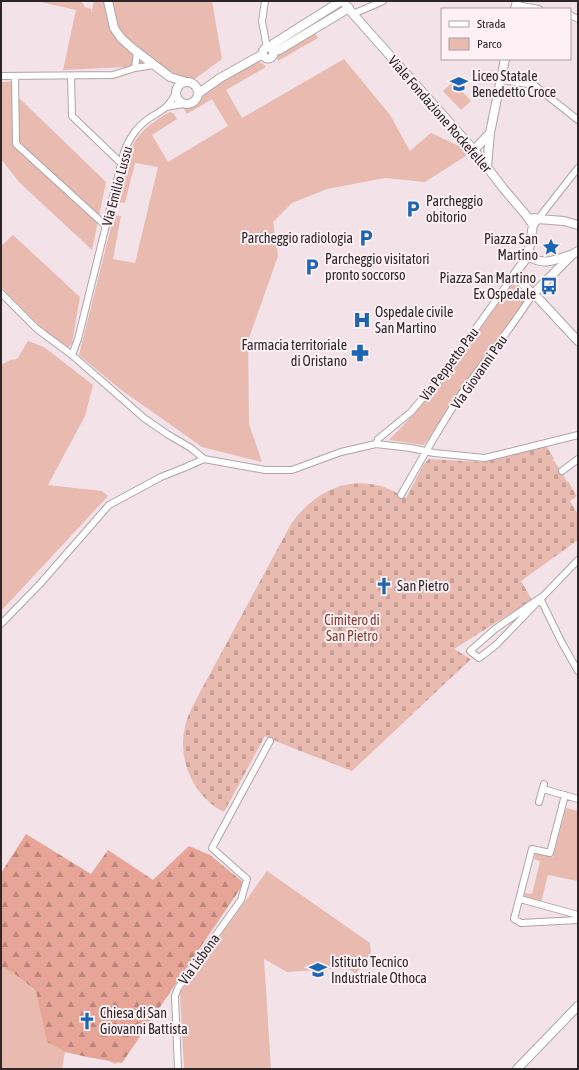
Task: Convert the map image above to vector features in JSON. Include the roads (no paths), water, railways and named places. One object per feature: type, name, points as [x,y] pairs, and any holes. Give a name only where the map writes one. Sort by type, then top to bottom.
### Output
[{"type":"street","points":[[108,1],[114,28],[121,38],[170,77],[195,84],[220,78]]},
{"type":"street","points":[[266,1],[262,21],[269,50]]},
{"type":"street","points":[[170,77],[178,100],[183,104],[192,103],[197,99],[199,93],[220,78],[269,50],[274,44],[342,1]]},
{"type":"street","name":"Viale Fondazione Rockefeller","points":[[342,1],[474,150],[503,188],[535,222]]},
{"type":"street","points":[[269,50],[279,50],[351,11],[383,1]]},
{"type":"street","points":[[516,5],[532,8]]},
{"type":"street","points":[[135,68],[137,52]]},
{"type":"street","points":[[487,167],[490,133],[505,60]]},
{"type":"street","points":[[1,76],[113,75],[135,68],[154,65]]},
{"type":"street","points":[[15,76],[16,144],[106,226]]},
{"type":"street","points":[[71,76],[72,116],[122,164]]},
{"type":"street","points":[[501,80],[534,85],[578,120]]},
{"type":"street","points":[[176,92],[180,85],[186,82]]},
{"type":"street","points":[[195,84],[199,93]]},
{"type":"street","name":"Via Emilio Lussu","points":[[166,107],[176,92]]},
{"type":"street","name":"Via Emilio Lussu","points":[[72,355],[78,339],[124,152],[132,134],[143,122],[166,107],[183,104]]},
{"type":"street","points":[[474,150],[490,133]]},
{"type":"street","points":[[578,168],[535,222],[528,256],[514,276],[536,296],[578,341]]},
{"type":"street","points":[[572,175],[578,179]]},
{"type":"street","points":[[535,222],[564,221],[578,224]]},
{"type":"street","points":[[528,256],[534,260],[544,262],[576,253]]},
{"type":"street","points":[[536,296],[576,253]]},
{"type":"street","name":"Via Peppetto Pau","points":[[376,444],[378,439],[411,412],[443,374],[514,276]]},
{"type":"street","points":[[1,293],[37,329],[72,355],[144,418],[191,448],[204,459],[266,470],[292,470],[341,452],[376,444],[411,448],[434,453],[485,458],[578,435]]},
{"type":"street","name":"Via Giovanni Pau","points":[[402,496],[425,451],[463,392],[485,360],[536,296]]},
{"type":"street","points":[[1,624],[40,584],[109,505],[162,477],[204,459]]},
{"type":"street","points":[[562,470],[578,459]]},
{"type":"street","points":[[540,598],[495,629],[470,651],[479,658],[496,645],[578,560]]},
{"type":"street","points":[[540,598],[562,644],[578,671]]},
{"type":"street","name":"Via Lisbona","points":[[178,1069],[175,996],[178,988],[241,900],[247,879],[212,848],[270,741]]},
{"type":"street","points":[[539,802],[544,786],[578,799]]},
{"type":"street","points":[[566,795],[550,853],[532,849],[514,919],[521,923],[578,920]]},
{"type":"street","points":[[520,899],[578,915]]},
{"type":"street","points":[[517,1069],[578,1006]]},
{"type":"place","name":"Liceo Statale Benedetto Croce","points":[[459,84]]},
{"type":"place","name":"Parcheggio obitorio","points":[[413,209]]},
{"type":"place","name":"Parcheggio radiologia","points":[[366,238]]},
{"type":"place","name":"Piazza San Martino","points":[[551,247]]},
{"type":"place","name":"Parcheggio visitatori pronto soccorso","points":[[312,267]]},
{"type":"place","name":"Piazza San Martino Ex Ospedale","points":[[549,286]]},
{"type":"place","name":"Ospedale civile San Martino","points":[[362,320]]},
{"type":"place","name":"Farmacia territoriale di Oristano","points":[[360,353]]},
{"type":"place","name":"San Pietro","points":[[384,586]]},
{"type":"place","name":"Istituto Tecnico Industriale Othoca","points":[[318,970]]},
{"type":"place","name":"Chiesa di San Giovanni Battista","points":[[87,1021]]},
{"type":"park label","name":"Cimitero di San Pietro","points":[[352,628]]}]
